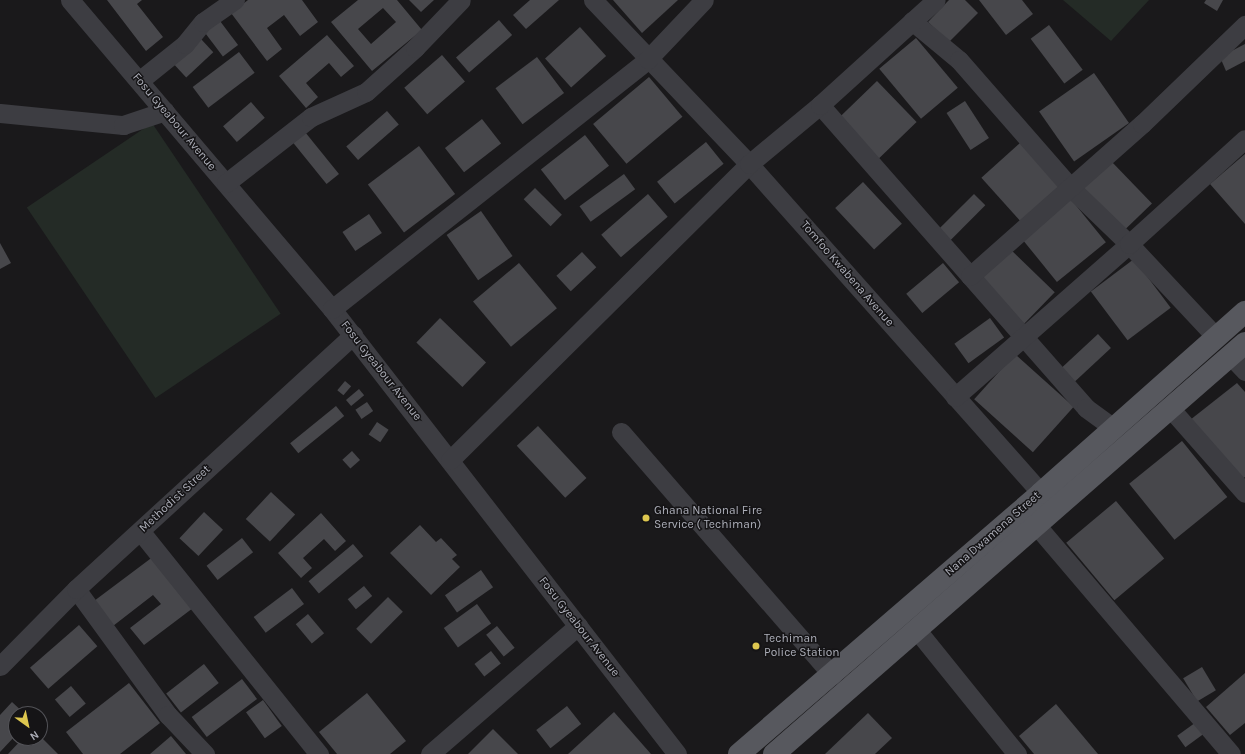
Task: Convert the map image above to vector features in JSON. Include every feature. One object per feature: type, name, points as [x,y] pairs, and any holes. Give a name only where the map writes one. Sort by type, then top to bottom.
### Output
[{"type":"main road","name":"Nana Dwamena Street","points":[[739,754],[1041,493],[1245,312]]},
{"type":"main road","name":"Nana Dwamena Street","points":[[784,751],[916,629],[1037,526],[1170,408],[1240,357]]},
{"type":"street","name":"Fosu Gyeabour Avenue","points":[[70,0],[353,335],[677,754]]},
{"type":"street","points":[[139,81],[185,44],[204,22],[234,0]]},
{"type":"street","points":[[226,183],[311,117],[366,92],[415,48],[461,0]]},
{"type":"street","name":"Tomfoo Kwabena Avenue","points":[[593,0],[749,164],[1041,493]]},
{"type":"street","points":[[332,309],[648,59],[704,0]]},
{"type":"street","points":[[450,460],[749,164],[820,105],[936,0]]},
{"type":"street","points":[[912,21],[959,60],[1070,187],[1129,244],[1216,337]]},
{"type":"street","points":[[970,276],[1142,124],[1245,25]]},
{"type":"street","points":[[820,105],[1086,408],[1114,428]]},
{"type":"street","points":[[0,112],[123,125],[165,111]]},
{"type":"street","points":[[955,397],[1129,244],[1245,139]]},
{"type":"street","name":"Methodist Street","points":[[0,666],[76,589],[140,532],[353,335]]},
{"type":"street","points":[[1170,408],[1245,493]]},
{"type":"street","points":[[621,432],[832,674]]},
{"type":"street","points":[[1037,526],[1231,754]]},
{"type":"street","points":[[140,532],[319,754]]},
{"type":"street","points":[[76,589],[168,715],[205,754]]},
{"type":"street","points":[[430,754],[578,626]]},
{"type":"street","points":[[916,629],[1017,754]]},
{"type":"street","points":[[1239,754],[1245,749]]},
{"type":"shaded area","points":[[1063,0],[1149,0],[1111,41]]},
{"type":"shaded area","points":[[152,123],[281,314],[155,398],[27,207]]},
{"type":"building","points":[[107,0],[142,0],[137,4],[163,37],[146,51]]},
{"type":"building","points":[[248,0],[302,0],[318,22],[300,36],[284,15],[267,28],[282,49],[267,61],[231,13]]},
{"type":"building","points":[[358,0],[397,0],[422,30],[372,71],[331,22]],"holes":[[[383,8],[396,22],[371,44],[358,29]]]},
{"type":"building","points":[[409,0],[434,0],[421,12]]},
{"type":"building","points":[[530,0],[559,0],[526,29],[513,15]]},
{"type":"building","points":[[613,0],[678,0],[642,33]]},
{"type":"building","points":[[949,0],[965,0],[978,13],[949,42],[928,22]]},
{"type":"building","points":[[979,0],[1022,0],[1033,14],[1006,35]]},
{"type":"building","points":[[1206,0],[1223,0],[1217,11],[1204,3]]},
{"type":"building","points":[[499,20],[512,35],[469,72],[456,57]]},
{"type":"building","points":[[220,21],[238,45],[223,56],[205,32]]},
{"type":"building","points":[[1049,25],[1083,70],[1064,84],[1031,39]]},
{"type":"building","points":[[580,27],[606,56],[571,87],[545,58]]},
{"type":"building","points":[[327,35],[354,66],[341,77],[329,63],[306,83],[318,97],[306,108],[279,76]]},
{"type":"building","points":[[916,38],[958,88],[921,119],[879,69]]},
{"type":"building","points":[[201,39],[213,52],[186,77],[174,64]]},
{"type":"building","points":[[1245,44],[1245,61],[1226,71],[1220,57]]},
{"type":"building","points":[[239,52],[255,73],[208,108],[193,87]]},
{"type":"building","points":[[442,55],[465,81],[427,114],[404,88]]},
{"type":"building","points":[[537,57],[564,93],[523,124],[495,88]]},
{"type":"building","points":[[1094,73],[1129,123],[1074,161],[1039,111]]},
{"type":"building","points":[[649,77],[682,117],[627,164],[593,124]]},
{"type":"building","points":[[877,81],[917,122],[877,160],[837,119]]},
{"type":"building","points":[[965,101],[989,138],[971,150],[947,113]]},
{"type":"building","points":[[251,102],[265,118],[237,142],[223,126]]},
{"type":"building","points":[[387,111],[399,125],[358,160],[346,146]]},
{"type":"building","points":[[482,119],[501,143],[464,172],[445,148]]},
{"type":"building","points":[[305,132],[339,174],[327,184],[293,142]]},
{"type":"building","points":[[585,135],[609,166],[565,200],[541,169]]},
{"type":"building","points":[[706,142],[724,164],[675,203],[657,182]]},
{"type":"building","points":[[1020,143],[1060,188],[1022,222],[981,178]]},
{"type":"building","points":[[419,146],[455,194],[404,232],[368,185]]},
{"type":"building","points":[[1245,154],[1245,224],[1210,184]]},
{"type":"building","points":[[1111,161],[1152,203],[1123,231],[1082,189]]},
{"type":"building","points":[[624,174],[635,189],[591,222],[580,206]]},
{"type":"building","points":[[863,182],[902,224],[874,250],[835,208]]},
{"type":"building","points":[[535,188],[562,215],[551,226],[524,199]]},
{"type":"building","points":[[648,194],[668,217],[621,257],[601,235]]},
{"type":"building","points":[[974,194],[985,205],[950,241],[939,229]]},
{"type":"building","points":[[1070,198],[1106,242],[1057,282],[1021,238]]},
{"type":"building","points":[[481,211],[513,256],[478,280],[447,235]]},
{"type":"building","points":[[369,214],[382,233],[355,251],[342,232]]},
{"type":"building","points":[[0,243],[11,263],[0,269]]},
{"type":"building","points":[[1008,247],[1055,292],[1024,324],[977,279]]},
{"type":"building","points":[[582,252],[596,267],[571,291],[556,276]]},
{"type":"building","points":[[1134,259],[1171,308],[1128,340],[1091,291]]},
{"type":"building","points":[[519,263],[557,308],[511,347],[473,302]]},
{"type":"building","points":[[943,263],[959,282],[922,313],[906,294]]},
{"type":"building","points":[[440,318],[486,362],[462,387],[416,342]]},
{"type":"building","points":[[990,318],[1004,337],[969,363],[954,344]]},
{"type":"building","points":[[1098,334],[1111,348],[1074,382],[1061,368]]},
{"type":"building","points":[[1015,354],[1074,407],[1033,452],[974,399]]},
{"type":"building","points":[[345,381],[351,386],[343,395],[337,390]]},
{"type":"building","points":[[1237,383],[1245,392],[1245,477],[1239,482],[1190,420]]},
{"type":"building","points":[[359,389],[364,395],[351,406],[346,400]]},
{"type":"building","points":[[367,402],[373,411],[362,419],[355,410]]},
{"type":"building","points":[[336,406],[344,416],[298,453],[290,443]]},
{"type":"building","points":[[377,422],[389,430],[380,442],[369,434]]},
{"type":"building","points":[[538,426],[586,478],[565,498],[517,446]]},
{"type":"building","points":[[1182,441],[1227,497],[1174,540],[1129,484]]},
{"type":"building","points":[[352,451],[360,460],[350,469],[342,460]]},
{"type":"building","points":[[271,492],[295,515],[270,542],[246,519]]},
{"type":"building","points":[[1116,501],[1164,558],[1114,600],[1066,543]]},
{"type":"building","points":[[204,512],[223,530],[198,556],[179,538]]},
{"type":"building","points":[[321,513],[346,541],[335,551],[324,539],[303,558],[312,568],[301,578],[278,553]]},
{"type":"building","points":[[420,525],[436,542],[441,538],[457,555],[452,559],[460,567],[431,595],[390,553]]},
{"type":"building","points":[[242,538],[253,552],[218,580],[207,566]]},
{"type":"building","points":[[353,544],[363,556],[319,594],[309,581]]},
{"type":"building","points":[[154,556],[193,608],[144,645],[130,628],[161,604],[153,595],[113,626],[94,601]]},
{"type":"building","points":[[481,570],[493,587],[457,612],[445,595]]},
{"type":"building","points":[[364,586],[372,596],[356,609],[348,599]]},
{"type":"building","points":[[292,588],[304,604],[266,633],[254,617]]},
{"type":"building","points":[[388,597],[403,612],[371,644],[356,629]]},
{"type":"building","points":[[477,604],[491,623],[458,648],[444,628]]},
{"type":"building","points":[[308,614],[324,633],[312,643],[296,624]]},
{"type":"building","points":[[79,625],[97,646],[48,689],[30,668]]},
{"type":"building","points":[[497,626],[515,648],[504,657],[486,635]]},
{"type":"building","points":[[491,651],[501,664],[484,677],[474,664]]},
{"type":"building","points":[[204,664],[219,683],[181,712],[166,694]]},
{"type":"building","points":[[1202,667],[1216,690],[1197,701],[1183,678]]},
{"type":"building","points":[[1245,673],[1245,723],[1230,735],[1206,707]]},
{"type":"building","points":[[242,679],[257,699],[207,737],[192,717]]},
{"type":"building","points":[[129,683],[160,723],[120,754],[83,754],[66,732]]},
{"type":"building","points":[[71,686],[86,704],[70,717],[55,699]]},
{"type":"building","points":[[367,693],[406,741],[390,754],[337,754],[319,732]]},
{"type":"building","points":[[263,700],[282,726],[265,738],[246,712]]},
{"type":"building","points":[[12,702],[16,706],[8,706]]},
{"type":"building","points":[[1056,704],[1098,754],[1034,754],[1019,736]]},
{"type":"building","points":[[8,706],[8,744],[0,752],[0,715]]},
{"type":"building","points":[[567,706],[581,724],[550,748],[536,730]]},
{"type":"building","points":[[614,712],[651,754],[568,754]]},
{"type":"building","points":[[868,713],[892,738],[875,754],[825,754]]},
{"type":"building","points":[[1199,720],[1207,731],[1185,747],[1177,736]]},
{"type":"building","points":[[493,729],[518,754],[468,754]]},
{"type":"building","points":[[171,736],[186,754],[150,754]]},
{"type":"building","points":[[48,744],[58,754],[8,754],[16,746],[48,746]]},
{"type":"place","name":"Ghana National Fire Service ( Techiman)","points":[[646,518]]},
{"type":"place","name":"Techiman Police Station","points":[[756,646]]}]
